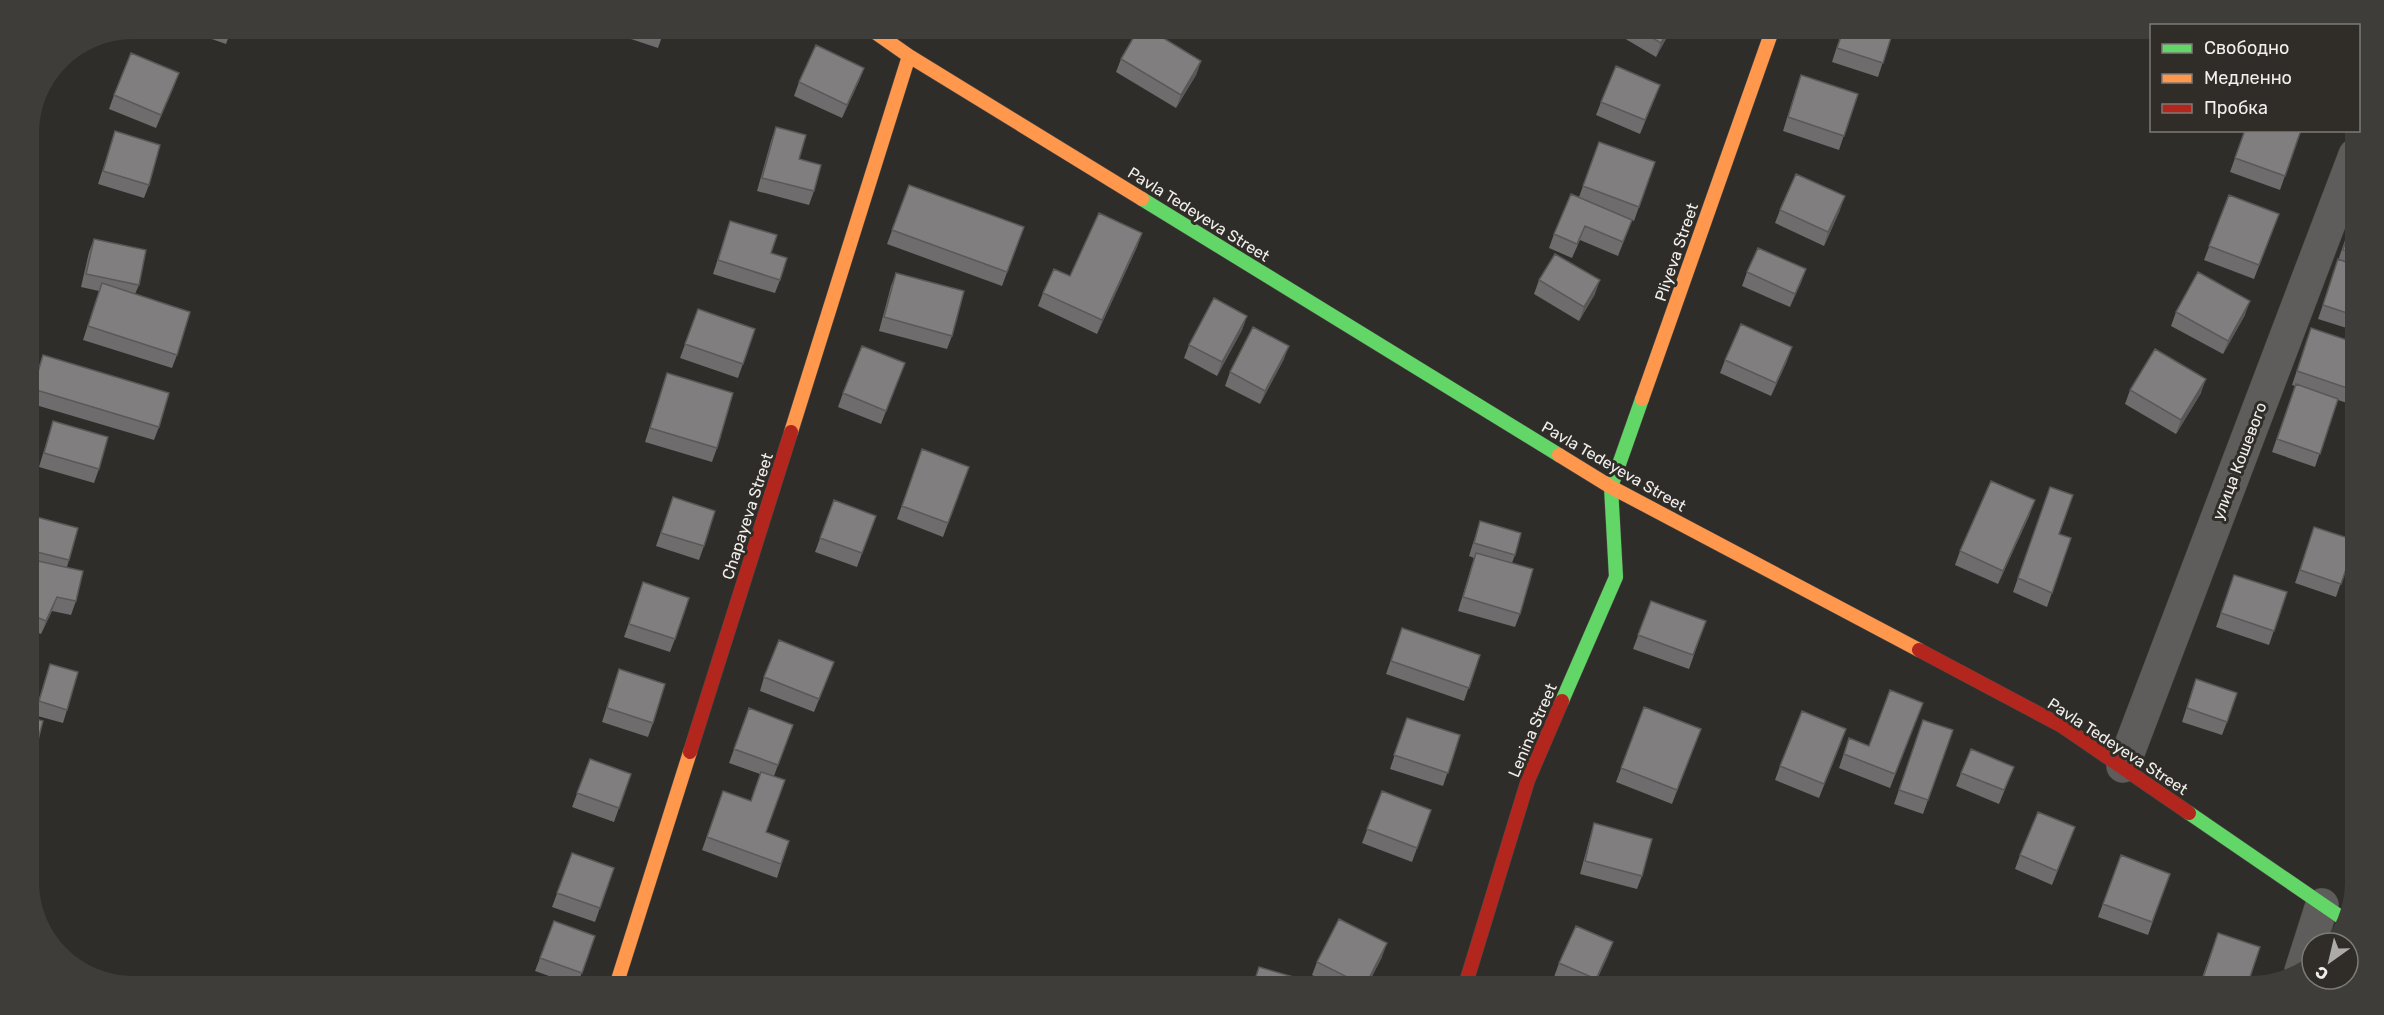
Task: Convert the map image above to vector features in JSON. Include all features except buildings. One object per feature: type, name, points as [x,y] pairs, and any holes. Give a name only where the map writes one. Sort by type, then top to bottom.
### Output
[{"type":"street","name":"Pavla Tedeyeva Street","points":[[885,39],[1611,487],[2062,726],[2335,913]]},
{"type":"street","name":"Pliyeva Street","points":[[1611,487],[1769,39]]},
{"type":"street","name":"Chapayeva Street","points":[[619,976],[909,56]]},
{"type":"street","name":"улица Кошевого","points":[[2123,766],[2345,181]]},
{"type":"street","name":"Lenina Street","points":[[1467,976],[1528,780],[1616,577],[1611,487]]},
{"type":"street","points":[[2324,931],[2335,913]]},
{"type":"traffic: fast","points":[[1142,199],[1559,455]]},
{"type":"traffic: fast","points":[[1562,701],[1616,577],[1611,487],[1642,399]]},
{"type":"traffic: fast","points":[[2189,813],[2339,916]]},
{"type":"traffic: slow","points":[[885,39],[1142,199]]},
{"type":"traffic: slow","points":[[1642,399],[1769,39]]},
{"type":"traffic: slow","points":[[791,432],[909,56]]},
{"type":"traffic: slow","points":[[1559,455],[1611,487],[1919,650]]},
{"type":"traffic: slow","points":[[619,976],[690,752]]},
{"type":"traffic: jam","points":[[690,752],[791,432]]},
{"type":"traffic: jam","points":[[1919,650],[2062,726],[2189,813]]},
{"type":"traffic: jam","points":[[1468,976],[1528,780],[1562,701]]}]
